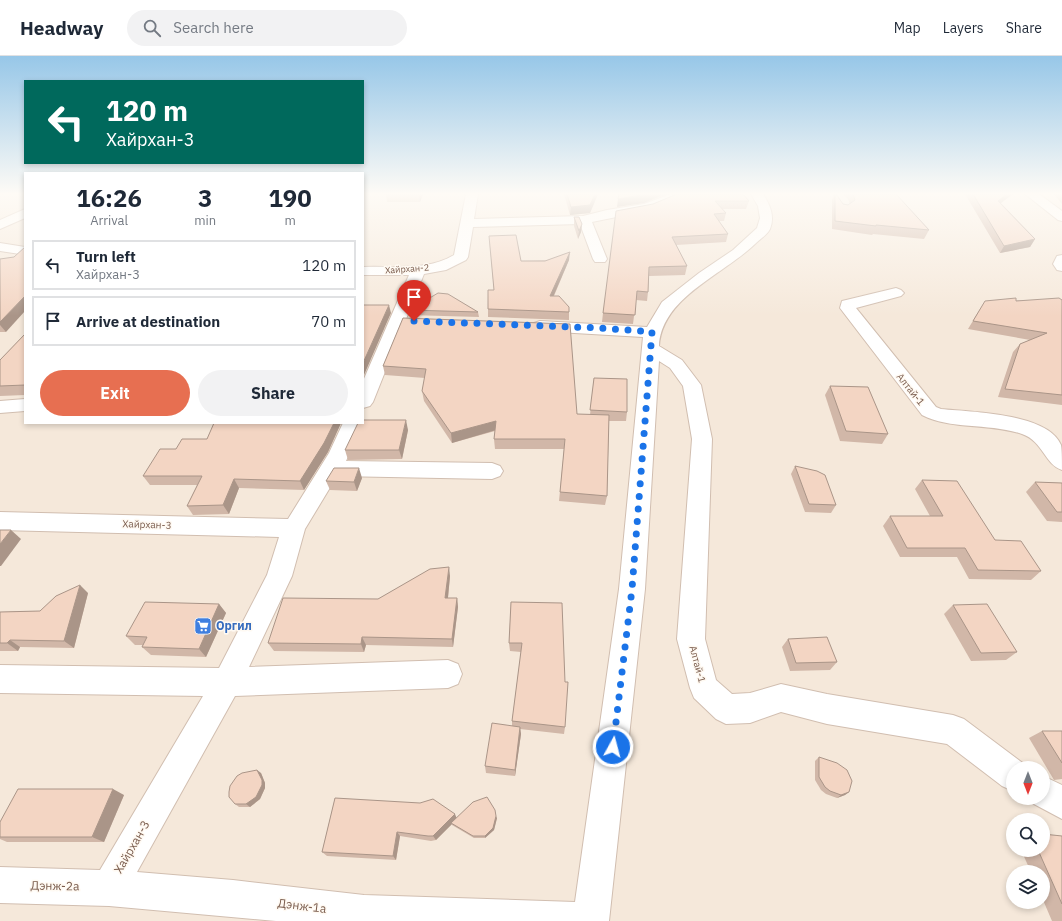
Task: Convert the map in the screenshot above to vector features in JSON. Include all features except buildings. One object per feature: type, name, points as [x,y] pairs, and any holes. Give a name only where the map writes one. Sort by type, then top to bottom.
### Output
[{"type":"street","name":"Хайрхан-2","points":[[364,271],[418,270],[453,264],[461,257],[466,234]]},
{"type":"street","points":[[591,234],[600,259]]},
{"type":"street","points":[[591,921],[632,589],[651,340],[668,306],[704,276],[738,253],[757,234]]},
{"type":"street","points":[[0,247],[20,250]]},
{"type":"street","points":[[1062,259],[1060,264],[1062,267]]},
{"type":"street","points":[[364,400],[406,321],[418,270]]},
{"type":"street","name":"Алтай-1","points":[[896,293],[848,304],[848,308],[928,411],[937,415],[1022,427],[1037,432],[1045,438],[1062,462]]},
{"type":"street","points":[[523,325],[601,328],[651,340]]},
{"type":"street","name":"Алтай-1","points":[[651,340],[676,364],[692,385],[702,439],[691,639],[704,688],[726,709],[750,708],[781,698],[827,709],[954,730],[1006,771]]},
{"type":"street","points":[[0,407],[24,405]]},
{"type":"street","name":"Хайрхан-3","points":[[109,888],[227,682],[279,576],[294,528],[331,468],[353,424]]},
{"type":"street","points":[[331,468],[492,471]]},
{"type":"street","name":"Хайрхан-3","points":[[0,521],[294,528]]},
{"type":"street","points":[[0,679],[227,682],[448,674]]},
{"type":"street","points":[[1050,796],[1062,803]]},
{"type":"street","name":"Дэнж-2а","points":[[0,885],[109,888]]},
{"type":"street","name":"Дэнж-1а","points":[[109,888],[232,898],[364,913],[591,921]]},
{"type":"shaded area","points":[[0,234],[24,234],[24,424],[364,424],[364,234],[1062,234],[1062,921],[0,921]]},
{"type":"place","name":"Оргил","points":[[203,626]]},
{"type":"route","points":[[414,321],[601,328],[652,332],[632,589],[613,747]]}]
